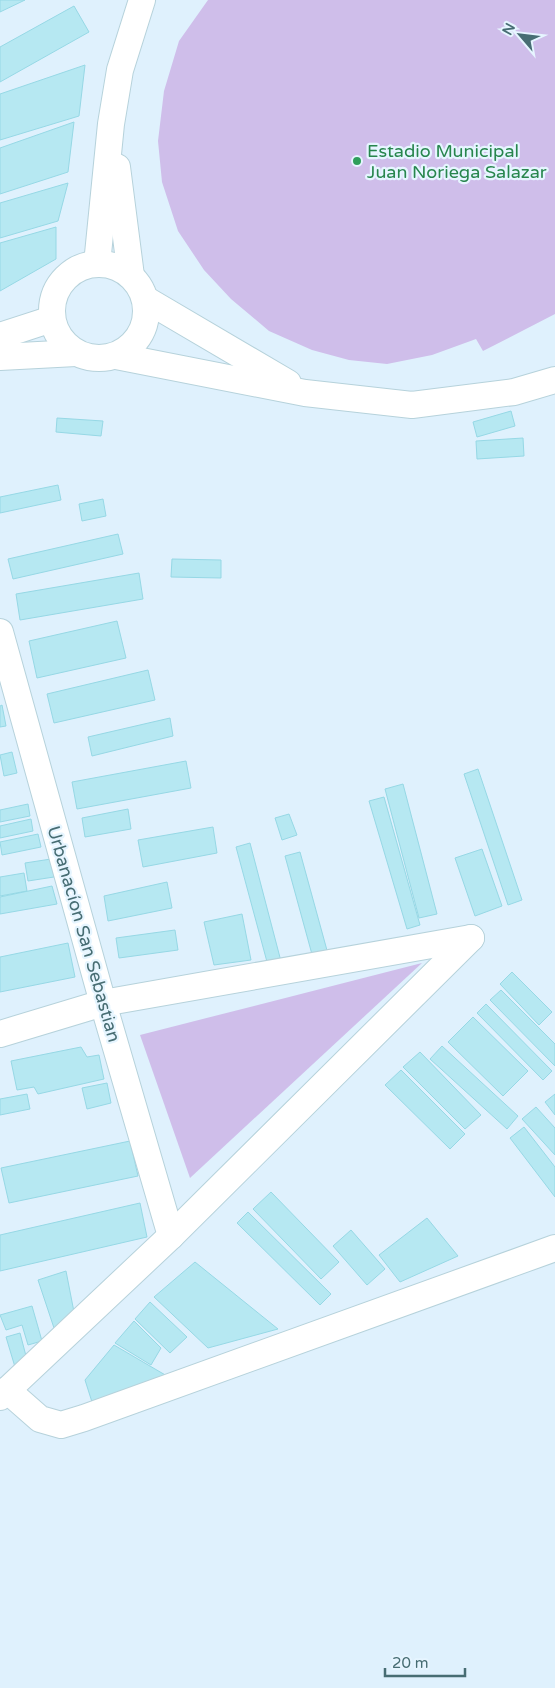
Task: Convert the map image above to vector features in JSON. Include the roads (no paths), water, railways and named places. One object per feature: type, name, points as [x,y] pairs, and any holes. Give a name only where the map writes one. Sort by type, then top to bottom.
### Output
[{"type":"street","points":[[97,264],[111,124],[120,70],[142,0]]},
{"type":"street","points":[[111,124],[131,276],[145,299],[144,326],[138,339],[128,349],[116,356],[102,359],[88,358],[76,353],[65,344],[56,333],[52,319],[52,305],[56,292],[64,280],[73,271],[97,264],[109,265],[131,276]]},
{"type":"street","points":[[145,299],[306,393]]},
{"type":"street","points":[[0,336],[52,319]]},
{"type":"street","points":[[0,357],[76,353]]},
{"type":"street","points":[[116,356],[306,393],[412,405],[514,392],[555,380]]},
{"type":"street","name":"Urbanacíon San Sebastian","points":[[0,632],[103,1003],[171,1236]]},
{"type":"street","points":[[0,1034],[103,1003],[471,938],[171,1236],[4,1394],[40,1419],[61,1424],[84,1418],[555,1248]]},
{"type":"place","name":"Estadio Municipal Juan Noriega Salazar","points":[[357,161]]}]
